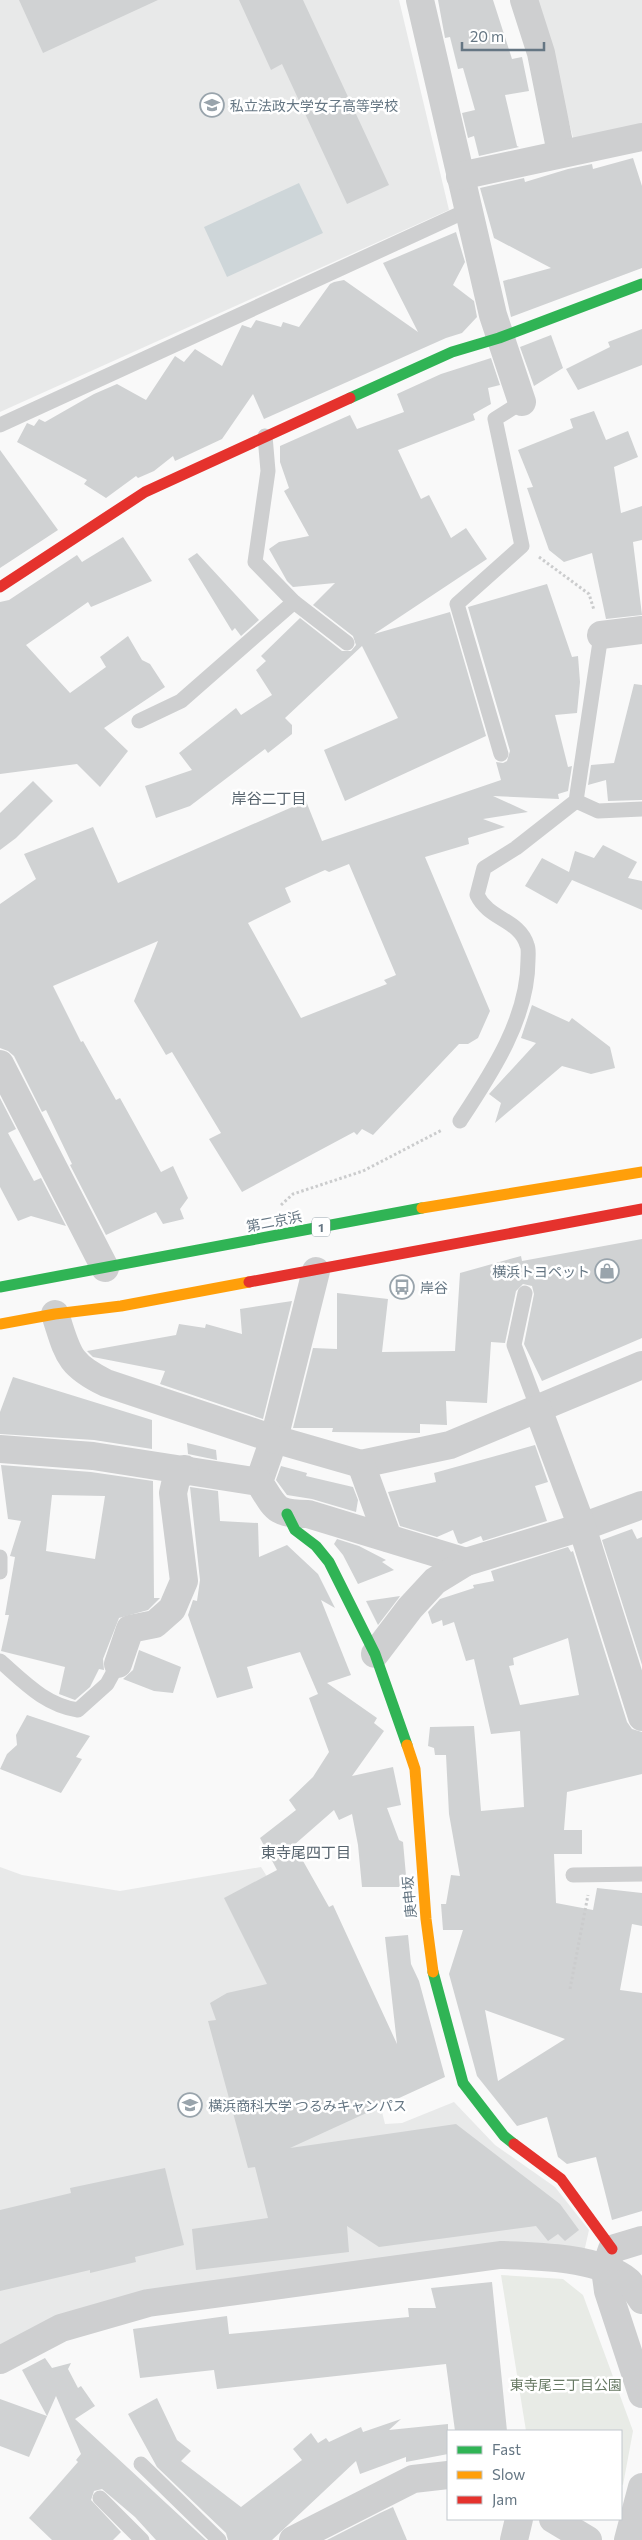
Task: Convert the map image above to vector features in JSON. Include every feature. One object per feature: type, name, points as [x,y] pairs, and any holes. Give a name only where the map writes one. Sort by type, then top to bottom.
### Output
[{"type":"main road","points":[[0,587],[145,492],[452,352],[499,338],[642,284]]},
{"type":"main road","name":"第二京浜","points":[[0,1287],[477,1198],[564,1186],[642,1172]]},
{"type":"main road","points":[[0,1324],[55,1314],[122,1306],[642,1210]]},
{"type":"main road","name":"庚申坂","points":[[288,1514],[295,1530],[316,1546],[329,1562],[375,1654],[415,1770],[426,1920],[435,1984],[463,2084],[504,2136],[561,2179],[608,2259]]},
{"type":"street","points":[[420,0],[499,338],[522,402]]},
{"type":"street","points":[[524,0],[540,53],[560,153]]},
{"type":"street","points":[[460,176],[560,153],[642,137]]},
{"type":"street","points":[[601,635],[642,630]]},
{"type":"street","points":[[1,1069],[105,1268]]},
{"type":"street","points":[[259,1482],[274,1439],[316,1271]]},
{"type":"street","points":[[55,1314],[70,1356],[84,1372],[106,1383],[274,1439],[361,1464],[450,1445],[538,1410],[642,1365]]},
{"type":"street","points":[[538,1410],[582,1527],[642,1717]]},
{"type":"street","points":[[0,1449],[93,1456],[259,1482],[274,1507],[288,1514],[308,1514],[466,1562]]},
{"type":"street","points":[[361,1464],[388,1538]]},
{"type":"street","points":[[118,1664],[130,1629],[155,1624],[172,1609],[184,1581],[173,1493],[176,1480],[185,1469]]},
{"type":"street","points":[[375,1654],[410,1608],[435,1581],[466,1562],[582,1527],[642,1505]]},
{"type":"street","points":[[0,2360],[61,2328],[148,2303],[500,2255],[608,2259],[642,2240]]},
{"type":"street","points":[[608,2259],[642,2300]]},
{"type":"street","points":[[608,2259],[608,2291],[642,2394]]},
{"type":"street","points":[[293,2540],[413,2479],[447,2475]]},
{"type":"street","points":[[628,2540],[642,2487]]},
{"type":"street","points":[[514,2540],[519,2520]]},
{"type":"street","points":[[555,2520],[588,2540]]},
{"type":"lane","points":[[0,425],[468,210]]},
{"type":"lane","points":[[501,754],[456,604],[522,546],[495,419],[522,402]]},
{"type":"lane","points":[[265,436],[268,472],[255,562],[294,602],[347,643]]},
{"type":"lane","points":[[139,721],[181,701],[294,602]]},
{"type":"lane","points":[[460,1121],[509,1037],[528,981],[528,946],[518,929],[483,907],[477,895],[484,868],[516,848],[576,802],[601,635]]},
{"type":"lane","points":[[576,802],[598,811],[642,809]]},
{"type":"lane","points":[[525,1293],[514,1346],[538,1410]]},
{"type":"lane","points":[[0,1557],[0,1572]]},
{"type":"lane","points":[[0,1661],[43,1698],[78,1710],[107,1684],[118,1664]]},
{"type":"lane","points":[[573,1875],[642,1874]]},
{"type":"lane","points":[[141,2464],[219,2540]]},
{"type":"lane","points":[[100,2498],[142,2540]]},
{"type":"path","points":[[522,546],[589,594],[601,635]]},
{"type":"path","points":[[280,1206],[293,1194],[363,1171],[460,1121]]},
{"type":"path","points":[[570,1989],[592,1874]]},
{"type":"shaded area","name":"私立法政大学女子高等学校","points":[[0,0],[399,0],[449,210],[0,412]]},
{"type":"shaded area","points":[[536,0],[642,0],[642,126],[574,141]]},
{"type":"shaded area","points":[[299,183],[323,233],[227,277],[204,227]]},
{"type":"shaded area","name":"横浜商科大学 つるみキャンパス","points":[[0,1867],[22,1875],[120,1891],[261,1867],[310,1945],[343,2033],[381,2108],[385,2124],[402,2123],[454,2102],[495,2145],[555,2187],[589,2230],[584,2252],[489,2245],[0,2347]]},
{"type":"green space","name":"東寺尾三丁目公園","points":[[501,2275],[563,2279],[583,2295],[633,2431],[623,2485],[622,2430],[526,2430]]},
{"type":"building","points":[[19,0],[158,0],[43,53]]},
{"type":"building","points":[[239,0],[303,0],[389,185],[347,204],[282,64],[271,70]]},
{"type":"building","points":[[438,0],[493,0],[512,59],[522,57],[529,91],[505,95],[517,146],[519,147],[479,156],[474,136],[468,138],[462,113],[475,110],[463,68],[458,69],[450,37],[445,38]]},
{"type":"building","points":[[633,158],[642,186],[642,268],[511,317],[503,281],[551,268],[494,238],[480,188],[524,178],[525,182],[592,164],[593,169]]},
{"type":"building","points":[[456,232],[465,262],[453,285],[474,301],[477,317],[462,333],[446,338],[264,419],[253,394],[222,439],[175,461],[173,456],[154,471],[138,478],[136,476],[106,498],[84,484],[87,480],[17,442],[27,423],[34,426],[39,419],[45,422],[94,394],[117,384],[146,400],[175,356],[184,362],[195,349],[222,366],[242,325],[251,328],[256,320],[281,327],[283,322],[299,327],[330,284],[334,282],[344,280],[418,332],[383,263]]},
{"type":"building","points":[[642,329],[642,365],[578,390],[566,369],[610,347],[608,342]]},
{"type":"building","points":[[551,335],[563,368],[534,386],[520,347]]},
{"type":"building","points":[[491,358],[500,385],[488,388],[491,404],[473,414],[475,420],[398,450],[421,499],[429,495],[451,538],[466,528],[487,559],[374,634],[450,612],[486,736],[345,801],[324,750],[398,718],[362,646],[285,718],[292,725],[292,734],[268,753],[265,749],[190,806],[156,818],[145,786],[192,770],[179,753],[236,708],[241,715],[272,695],[256,670],[266,661],[261,656],[300,618],[342,651],[351,651],[356,645],[353,636],[313,605],[335,583],[293,587],[287,581],[269,549],[279,542],[309,536],[284,491],[289,488],[280,462],[280,446],[350,415],[357,429],[404,412],[397,394],[441,374]]},
{"type":"building","points":[[594,411],[606,440],[628,431],[638,457],[614,467],[621,513],[642,506],[642,540],[633,542],[642,615],[606,619],[592,553],[564,562],[549,550],[527,488],[533,487],[518,450],[573,428],[570,419]]},
{"type":"building","points":[[0,450],[58,530],[0,568]]},
{"type":"building","points":[[123,537],[152,581],[91,607],[88,602],[26,645],[70,693],[106,667],[100,657],[128,636],[142,660],[150,664],[165,687],[104,728],[128,751],[100,787],[77,764],[0,774],[0,602],[9,600],[77,555],[82,562]]},
{"type":"building","points":[[197,553],[259,620],[241,636],[235,628],[232,631],[188,559]]},
{"type":"building","points":[[547,584],[572,657],[578,656],[580,682],[577,713],[555,715],[568,767],[572,766],[568,791],[558,794],[559,799],[493,796],[528,812],[483,819],[505,827],[468,838],[469,844],[425,857],[490,1011],[478,1038],[468,1044],[459,1044],[373,1135],[362,1129],[357,1135],[354,1132],[242,1192],[209,1139],[221,1133],[172,1052],[166,1055],[134,1001],[158,941],[53,986],[81,1042],[83,1041],[116,1100],[120,1098],[161,1172],[173,1166],[188,1198],[180,1209],[184,1219],[163,1224],[156,1212],[106,1235],[70,1165],[72,1164],[46,1110],[42,1112],[14,1056],[0,1048],[0,904],[36,879],[24,854],[93,827],[118,883],[306,801],[322,841],[501,780],[496,762],[503,763],[507,761],[510,751],[468,607]],"holes":[[[349,864],[396,975],[384,980],[387,984],[301,1018],[248,923],[291,902],[285,888],[325,870],[329,872]]]},
{"type":"building","points":[[634,684],[642,685],[642,800],[608,801],[606,780],[588,785],[591,765],[614,763]]},
{"type":"building","points":[[33,781],[53,801],[16,838],[0,850],[0,813]]},
{"type":"building","points":[[603,845],[637,862],[628,878],[642,881],[642,910],[572,880],[557,904],[525,886],[542,858],[569,872],[575,851],[594,858]]},
{"type":"building","points":[[532,1005],[569,1022],[572,1018],[610,1047],[615,1068],[591,1074],[562,1066],[495,1123],[501,1103],[489,1094],[536,1043],[521,1038]]},
{"type":"building","points":[[0,1098],[16,1129],[8,1133],[34,1181],[41,1178],[66,1226],[31,1216],[18,1221],[0,1187]]},
{"type":"building","points":[[642,1239],[642,1338],[542,1381],[524,1344],[534,1294],[532,1286],[523,1284],[516,1291],[505,1343],[491,1342],[487,1403],[446,1401],[447,1425],[420,1424],[420,1433],[332,1432],[333,1428],[293,1428],[313,1348],[337,1349],[337,1293],[388,1299],[382,1352],[455,1351],[460,1273],[521,1256],[522,1261]]},
{"type":"building","points":[[292,1301],[263,1419],[160,1384],[165,1371],[93,1357],[87,1351],[176,1335],[179,1324],[205,1328],[206,1324],[242,1334],[240,1309]]},
{"type":"building","points":[[13,1377],[152,1420],[152,1449],[94,1440],[0,1434],[0,1412]]},
{"type":"building","points":[[187,1443],[216,1450],[217,1460],[188,1454]]},
{"type":"building","points":[[535,1445],[548,1482],[535,1486],[547,1521],[483,1541],[481,1536],[461,1544],[458,1543],[453,1530],[437,1537],[400,1526],[388,1492],[436,1482],[434,1473]]},
{"type":"building","points":[[1,1465],[91,1472],[153,1481],[154,1598],[160,1598],[148,1610],[119,1618],[103,1659],[104,1670],[99,1669],[90,1687],[75,1700],[59,1694],[65,1667],[1,1651],[9,1615],[5,1615],[15,1557],[10,1556],[21,1521],[8,1519]],"holes":[[[52,1495],[105,1496],[95,1559],[46,1551]]]},
{"type":"building","points":[[281,1466],[307,1473],[306,1476],[353,1487],[358,1500],[356,1512],[312,1499],[287,1495],[276,1480]]},
{"type":"building","points":[[190,1487],[218,1491],[220,1521],[258,1523],[259,1557],[287,1545],[318,1574],[335,1608],[321,1600],[351,1675],[327,1683],[377,1718],[374,1723],[384,1731],[352,1776],[393,1767],[401,1805],[387,1808],[399,1840],[403,1842],[407,1887],[362,1887],[358,1845],[352,1814],[339,1820],[334,1810],[294,1845],[329,1907],[333,1905],[397,2044],[385,1937],[408,1935],[411,1964],[419,1981],[445,2077],[290,2148],[456,2124],[560,2204],[579,2230],[565,2241],[558,2234],[548,2241],[536,2226],[379,2247],[347,2226],[349,2252],[196,2270],[192,2229],[268,2218],[255,2167],[248,2168],[208,2021],[216,2020],[210,2003],[227,1993],[267,1984],[224,1898],[277,1870],[260,1838],[296,1810],[289,1800],[313,1777],[329,1752],[309,1698],[318,1694],[300,1652],[247,1667],[253,1688],[217,1698],[188,1615],[193,1600],[197,1601],[200,1580]]},
{"type":"building","points":[[632,1529],[637,1539],[642,1537],[642,1665],[602,1540]]},
{"type":"building","points":[[337,1539],[359,1546],[386,1560],[382,1562],[394,1570],[358,1584],[343,1555],[334,1544]]},
{"type":"building","points":[[568,1547],[571,1552],[573,1551],[627,1722],[632,1729],[642,1732],[642,1774],[567,1792],[564,1830],[582,1830],[582,1854],[554,1854],[556,1903],[593,1910],[597,1888],[642,1893],[642,1926],[632,1924],[620,1990],[642,1993],[642,2211],[612,2220],[596,2157],[567,2164],[558,2157],[547,2117],[517,2126],[477,2076],[449,1974],[463,1930],[443,1930],[441,1904],[446,1904],[451,1875],[460,1876],[449,1814],[446,1755],[435,1755],[434,1748],[428,1746],[430,1727],[474,1726],[481,1811],[524,1807],[520,1731],[491,1734],[474,1659],[466,1661],[454,1622],[443,1626],[442,1620],[432,1624],[428,1612],[440,1599],[474,1588],[473,1585],[494,1581],[491,1571]],"holes":[[[568,1638],[579,1695],[520,1705],[509,1666],[514,1665],[513,1658]],[[485,2010],[565,2039],[498,2081]]]},
{"type":"building","points":[[400,1596],[398,1599],[378,1625],[366,1601]]},
{"type":"building","points":[[139,1650],[181,1667],[173,1693],[154,1691],[123,1679],[133,1670]]},
{"type":"building","points":[[27,1715],[90,1736],[76,1757],[82,1759],[61,1793],[0,1769],[7,1754],[17,1745],[16,1735]]},
{"type":"building","points":[[165,2168],[184,2245],[135,2257],[136,2262],[90,2273],[90,2270],[0,2291],[0,2210],[71,2193],[70,2188]]},
{"type":"building","points":[[492,2282],[507,2430],[455,2430],[446,2364],[217,2389],[214,2370],[140,2378],[133,2329],[227,2316],[229,2334],[409,2317],[408,2308],[436,2308],[431,2288]]},
{"type":"building","points":[[45,2358],[52,2368],[71,2363],[68,2369],[78,2388],[81,2386],[95,2406],[75,2419],[206,2540],[156,2540],[135,2517],[102,2489],[94,2491],[91,2500],[121,2532],[113,2540],[52,2540],[29,2518],[78,2462],[76,2460],[81,2454],[56,2396],[29,2457],[0,2446],[0,2399],[47,2416],[22,2370]]},
{"type":"building","points":[[157,2398],[177,2440],[191,2451],[181,2461],[241,2507],[302,2460],[293,2449],[311,2433],[318,2443],[326,2438],[329,2442],[361,2427],[363,2432],[401,2419],[389,2430],[448,2424],[447,2454],[406,2462],[406,2457],[360,2474],[356,2461],[272,2540],[228,2540],[226,2533],[157,2467],[128,2414]]},
{"type":"building","points":[[393,2507],[407,2540],[327,2540],[380,2513]]},
{"type":"traffic: fast","points":[[350,398],[452,352],[499,338],[642,284]]},
{"type":"traffic: fast","points":[[0,1287],[422,1208]]},
{"type":"traffic: fast","points":[[287,1514],[295,1530],[316,1546],[329,1562],[375,1654],[407,1745]]},
{"type":"traffic: fast","points":[[433,1972],[463,2083],[504,2136],[514,2144]]},
{"type":"traffic: slow","points":[[422,1208],[642,1172]]},
{"type":"traffic: slow","points":[[0,1324],[55,1314],[121,1306],[249,1282]]},
{"type":"traffic: slow","points":[[407,1745],[415,1769],[426,1919],[433,1972]]},
{"type":"traffic: jam","points":[[0,587],[145,492],[350,398]]},
{"type":"traffic: jam","points":[[249,1282],[642,1209]]},
{"type":"traffic: jam","points":[[514,2144],[561,2179],[612,2249]]},
{"type":"place","name":"私立法政大学女子高等学校","points":[[212,105]]},
{"type":"place","name":"横浜トヨペット","points":[[607,1271]]},
{"type":"place","name":"岸谷","points":[[402,1287]]},
{"type":"place","name":"横浜商科大学 つるみキャンパス","points":[[190,2105]]},
{"type":"district","name":"岸谷二丁目","points":[[269,798]]},
{"type":"district","name":"東寺尾四丁目","points":[[306,1852]]}]
